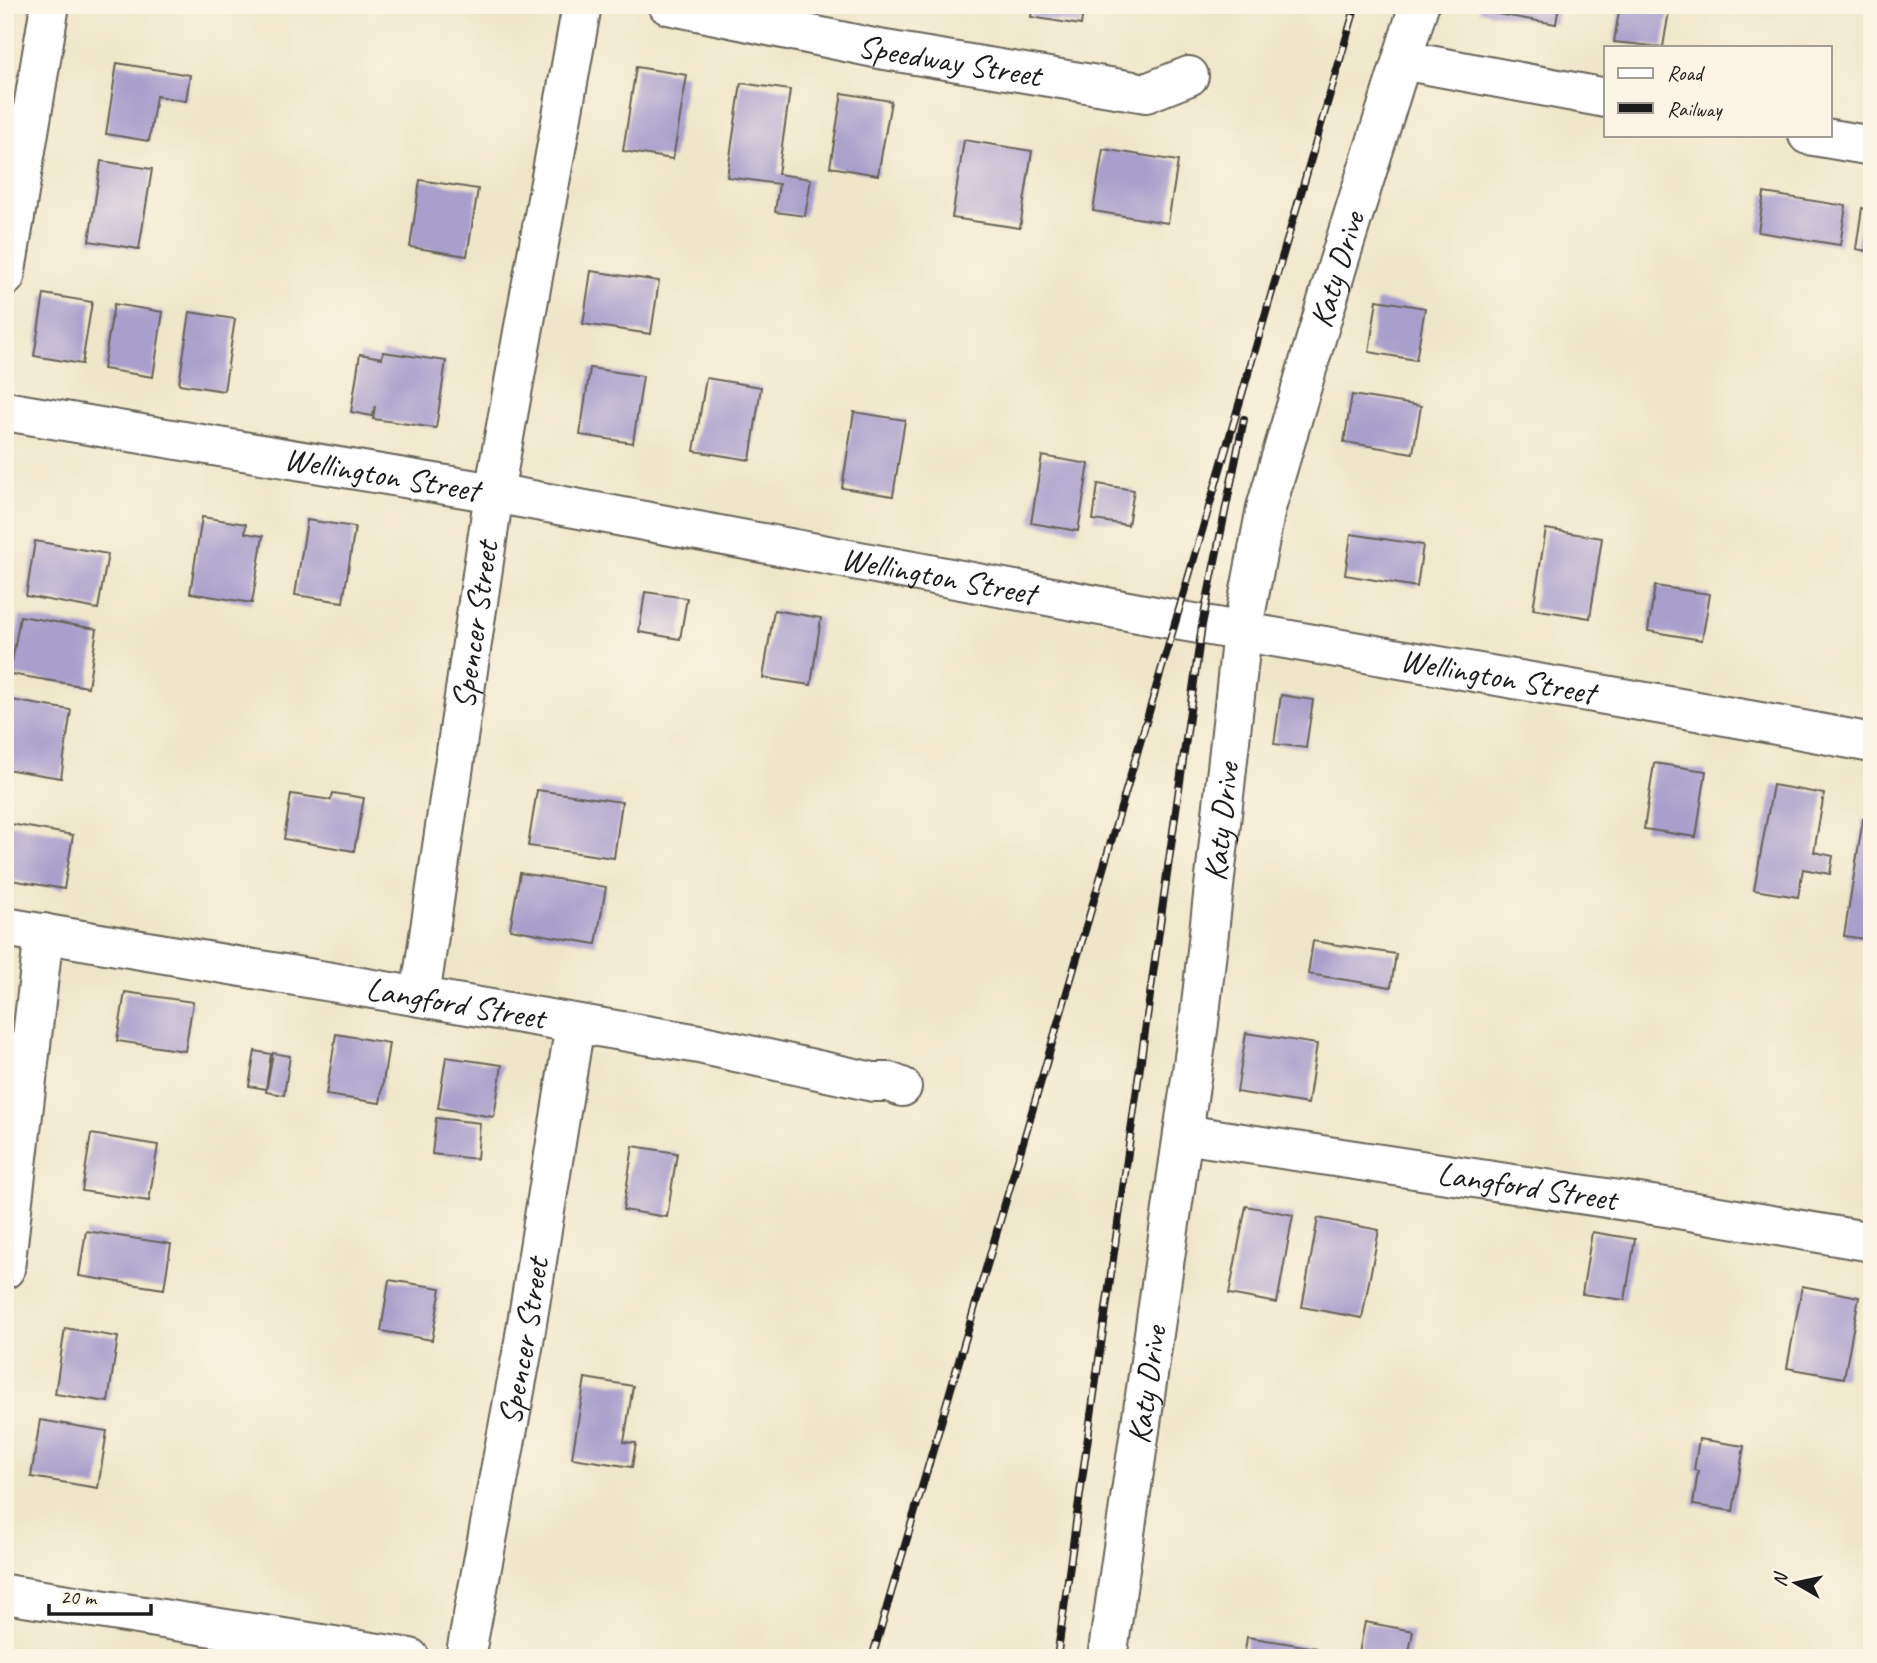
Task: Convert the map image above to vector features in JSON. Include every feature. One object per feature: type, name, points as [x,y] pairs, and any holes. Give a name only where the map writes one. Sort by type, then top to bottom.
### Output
[{"type":"street","points":[[5,277],[50,5]]},
{"type":"street","name":"Spencer Street","points":[[420,997],[494,493],[583,5]]},
{"type":"street","name":"Speedway Street","points":[[668,5],[879,49],[1146,93],[1189,76]]},
{"type":"street","name":"Katy Drive","points":[[1107,1658],[1199,1023],[1242,632],[1266,508],[1419,5]]},
{"type":"street","points":[[1402,60],[1604,98]]},
{"type":"street","points":[[1814,136],[1872,146]]},
{"type":"street","name":"Wellington Street","points":[[5,411],[494,493],[1242,632],[1746,719],[1872,744]]},
{"type":"street","name":"Langford Street","points":[[5,927],[699,1044],[873,1082],[889,1082],[902,1087]]},
{"type":"street","points":[[5,1269],[44,933]]},
{"type":"street","name":"Spencer Street","points":[[465,1658],[523,1348],[575,1024]]},
{"type":"street","name":"Langford Street","points":[[1183,1134],[1672,1208],[1872,1242]]},
{"type":"street","points":[[5,1594],[410,1658]]},
{"type":"building","points":[[1033,5],[1084,5],[1081,25],[1031,17]]},
{"type":"building","points":[[1480,5],[1559,5],[1556,24],[1479,11]]},
{"type":"building","points":[[1620,5],[1670,5],[1663,46],[1614,42]]},
{"type":"building","points":[[117,63],[190,75],[186,101],[156,96],[149,141],[106,134]]},
{"type":"building","points":[[636,67],[687,75],[673,159],[623,151]]},
{"type":"building","points":[[741,83],[790,90],[778,174],[811,179],[805,216],[775,212],[779,184],[727,177]]},
{"type":"building","points":[[842,93],[891,101],[878,175],[830,167]]},
{"type":"building","points":[[964,140],[1032,151],[1020,228],[952,218]]},
{"type":"building","points":[[1103,149],[1178,161],[1168,223],[1093,211]]},
{"type":"building","points":[[101,161],[152,169],[139,249],[89,241]]},
{"type":"building","points":[[420,180],[478,189],[467,256],[410,247]]},
{"type":"building","points":[[1764,193],[1846,206],[1840,245],[1758,232]]},
{"type":"building","points":[[1862,208],[1872,210],[1872,252],[1856,249]]},
{"type":"building","points":[[591,271],[659,281],[651,334],[583,324]]},
{"type":"building","points":[[44,294],[92,302],[82,364],[34,356]]},
{"type":"building","points":[[1377,300],[1425,308],[1416,360],[1369,352]]},
{"type":"building","points":[[114,304],[163,312],[153,377],[103,369]]},
{"type":"building","points":[[190,312],[235,319],[224,391],[179,384]]},
{"type":"building","points":[[383,352],[446,361],[436,428],[373,419],[375,406],[372,416],[351,412],[360,354],[382,358]]},
{"type":"building","points":[[590,368],[643,376],[633,443],[580,435]]},
{"type":"building","points":[[706,378],[761,387],[750,460],[694,451]]},
{"type":"building","points":[[1352,395],[1421,406],[1413,453],[1344,442]]},
{"type":"building","points":[[854,412],[905,420],[893,496],[842,488]]},
{"type":"building","points":[[1042,456],[1089,464],[1078,531],[1031,523]]},
{"type":"building","points":[[1098,484],[1134,490],[1128,525],[1093,520]]},
{"type":"building","points":[[202,517],[246,524],[245,533],[263,536],[252,603],[190,593]]},
{"type":"building","points":[[307,520],[355,527],[343,602],[295,595]]},
{"type":"building","points":[[1546,529],[1602,538],[1590,618],[1533,609]]},
{"type":"building","points":[[1351,534],[1423,545],[1417,587],[1345,575]]},
{"type":"building","points":[[35,541],[108,554],[98,609],[26,596]]},
{"type":"building","points":[[1655,586],[1710,594],[1702,640],[1648,631]]},
{"type":"building","points":[[645,592],[687,598],[680,639],[639,632]]},
{"type":"building","points":[[774,610],[821,618],[811,685],[763,678]]},
{"type":"building","points":[[20,616],[97,629],[88,687],[10,674]]},
{"type":"building","points":[[1281,695],[1313,700],[1306,748],[1274,744]]},
{"type":"building","points":[[5,699],[71,710],[61,778],[5,769]]},
{"type":"building","points":[[1654,763],[1706,771],[1696,837],[1644,829]]},
{"type":"building","points":[[1773,785],[1824,794],[1814,852],[1833,856],[1830,874],[1803,869],[1798,897],[1754,890]]},
{"type":"building","points":[[537,790],[622,802],[614,858],[528,846]]},
{"type":"building","points":[[333,793],[364,798],[354,851],[284,839],[291,794],[331,800]]},
{"type":"building","points":[[1863,819],[1872,821],[1872,940],[1844,936]]},
{"type":"building","points":[[5,823],[73,835],[64,889],[5,879]]},
{"type":"building","points":[[520,873],[606,887],[596,944],[510,929]]},
{"type":"building","points":[[1313,941],[1396,954],[1391,987],[1308,974]]},
{"type":"building","points":[[125,992],[193,1002],[185,1051],[117,1041]]},
{"type":"building","points":[[1246,1033],[1317,1044],[1308,1104],[1237,1092]]},
{"type":"building","points":[[336,1034],[389,1043],[380,1103],[326,1095]]},
{"type":"building","points":[[255,1051],[271,1054],[266,1089],[249,1086]]},
{"type":"building","points":[[273,1053],[290,1056],[284,1095],[266,1092]]},
{"type":"building","points":[[446,1057],[502,1065],[494,1117],[438,1108]]},
{"type":"building","points":[[436,1118],[480,1123],[477,1159],[432,1154]]},
{"type":"building","points":[[91,1134],[158,1145],[149,1201],[82,1191]]},
{"type":"building","points":[[633,1146],[677,1153],[667,1217],[623,1210]]},
{"type":"building","points":[[1246,1206],[1293,1215],[1277,1303],[1229,1294]]},
{"type":"building","points":[[1318,1218],[1379,1230],[1362,1318],[1302,1307]]},
{"type":"building","points":[[86,1231],[171,1244],[164,1289],[79,1276]]},
{"type":"building","points":[[1592,1232],[1635,1239],[1625,1300],[1582,1294]]},
{"type":"building","points":[[389,1280],[441,1288],[432,1340],[381,1331]]},
{"type":"building","points":[[1802,1286],[1859,1297],[1844,1378],[1787,1368]]},
{"type":"building","points":[[65,1328],[118,1337],[108,1402],[55,1394]]},
{"type":"building","points":[[585,1378],[633,1386],[624,1442],[636,1443],[632,1467],[572,1458]]},
{"type":"building","points":[[40,1420],[107,1431],[98,1488],[31,1477]]},
{"type":"building","points":[[1699,1439],[1744,1446],[1733,1511],[1693,1505],[1698,1471],[1694,1470]]},
{"type":"building","points":[[1365,1622],[1413,1631],[1408,1658],[1358,1658]]},
{"type":"building","points":[[1247,1637],[1317,1648],[1316,1658],[1244,1658]]},
{"type":"railway","points":[[872,1658],[1356,5]]},
{"type":"railway","points":[[1057,1658],[1202,625],[1244,419]]}]
